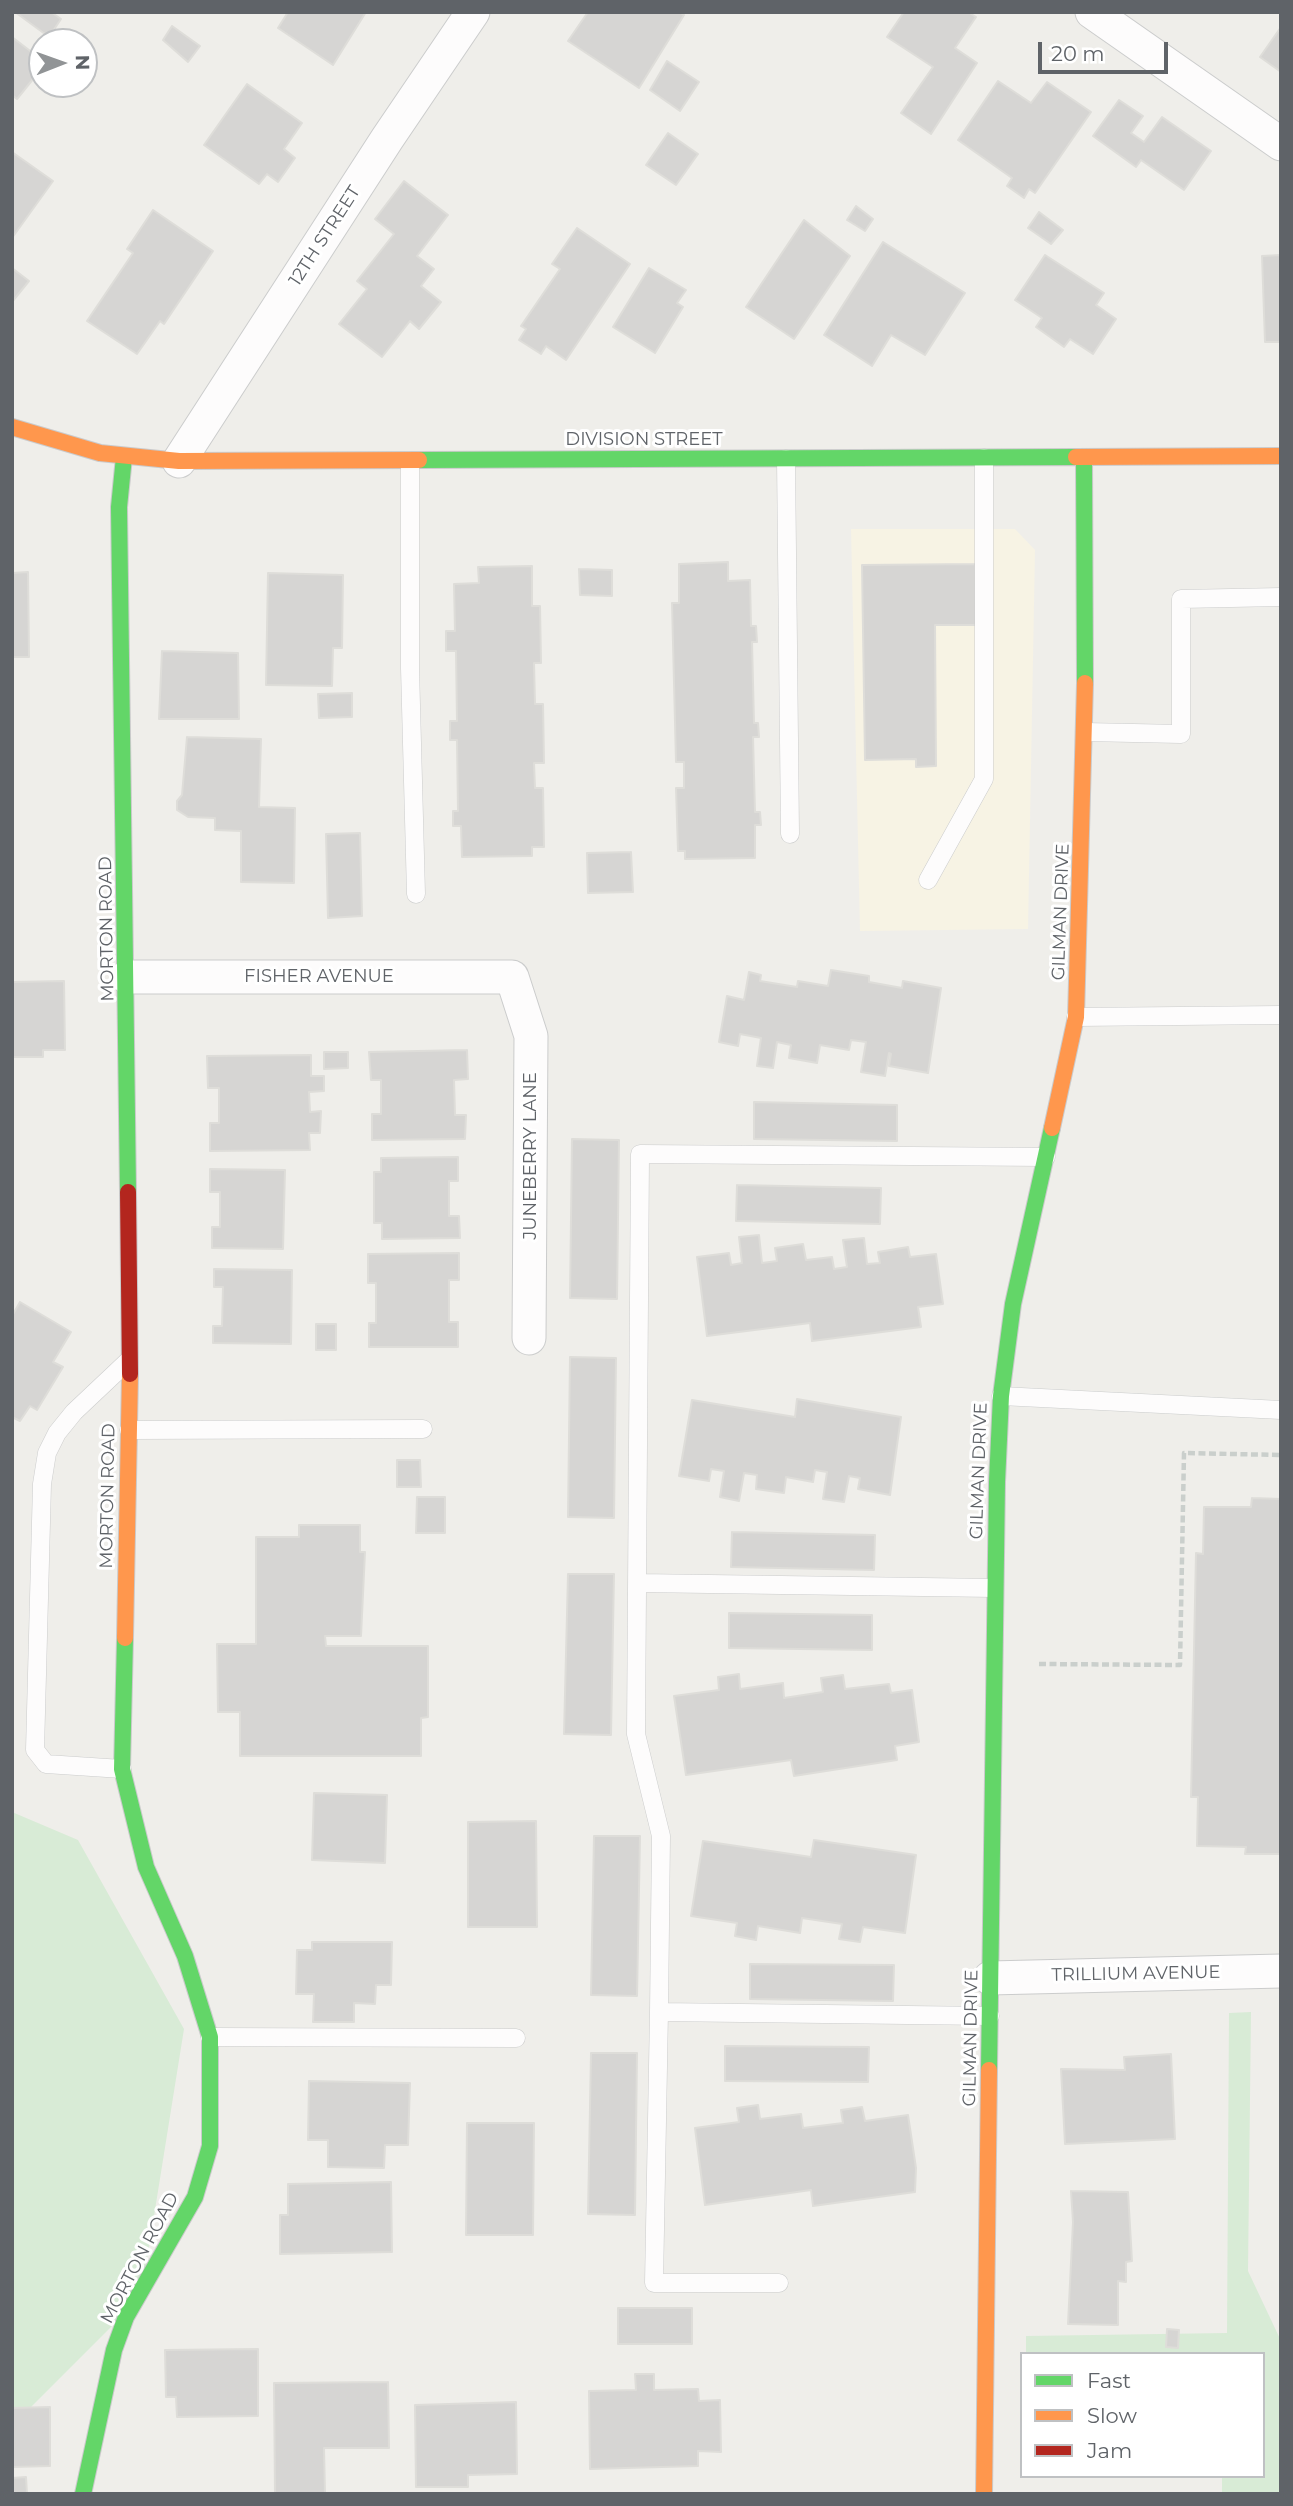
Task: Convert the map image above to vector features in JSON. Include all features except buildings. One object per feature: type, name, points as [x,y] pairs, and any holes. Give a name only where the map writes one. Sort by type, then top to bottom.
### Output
[{"type":"street","name":"12TH STREET","points":[[179,461],[387,139],[473,12]]},
{"type":"street","points":[[1092,12],[1281,144]]},
{"type":"street","name":"DIVISION STREET","points":[[12,427],[63,444],[124,457],[179,461],[1281,456]]},
{"type":"street","name":"MORTON ROAD","points":[[83,2494],[118,2339],[126,2317],[153,2275],[195,2197],[210,2146],[212,2095],[210,2036],[185,1956],[146,1867],[122,1769],[130,1360],[119,507],[124,457]]},
{"type":"street","name":"GILMAN DRIVE","points":[[984,2494],[995,1588],[1001,1396],[1013,1304],[1076,1017],[1085,732],[1084,457]]},
{"type":"street","name":"FISHER AVENUE","points":[[127,977],[512,977]]},
{"type":"street","name":"JUNEBERRY LANE","points":[[512,977],[531,1036],[529,1339]]},
{"type":"street","name":"TRILLIUM AVENUE","points":[[990,1978],[1281,1971]]},
{"type":"lane","points":[[786,458],[790,834]]},
{"type":"lane","points":[[928,880],[984,779],[984,458]]},
{"type":"lane","points":[[410,461],[410,668],[416,894]]},
{"type":"lane","points":[[1085,732],[1181,734],[1181,599],[1281,597]]},
{"type":"lane","points":[[1076,1017],[1281,1015]]},
{"type":"lane","points":[[779,2283],[654,2283],[661,1836],[636,1734],[640,1154],[1046,1157]]},
{"type":"lane","points":[[122,1769],[46,1764],[35,1750],[42,1484],[47,1453],[57,1433],[74,1412],[130,1360]]},
{"type":"lane","points":[[1001,1396],[1281,1410]]},
{"type":"lane","points":[[129,1430],[423,1429]]},
{"type":"lane","points":[[638,1583],[995,1588]]},
{"type":"lane","points":[[659,2012],[990,2016]]},
{"type":"lane","points":[[210,2036],[516,2038]]},
{"type":"path","points":[[1039,1664],[1180,1665],[1184,1453],[1281,1455]]},
{"type":"shaded area","points":[[851,529],[1015,529],[1035,550],[1028,929],[860,931]]},
{"type":"green space","points":[[12,1812],[78,1840],[184,2029],[141,2297],[12,2426]]},
{"type":"green space","points":[[1251,2012],[1248,2271],[1281,2341],[1281,2494],[1222,2494],[1222,2478],[1265,2478],[1265,2352],[1026,2352],[1026,2336],[1227,2333],[1229,2013]]},
{"type":"traffic: fast","points":[[124,457],[119,507],[128,1192]]},
{"type":"traffic: fast","points":[[419,460],[1076,457]]},
{"type":"traffic: fast","points":[[1084,457],[1085,683]]},
{"type":"traffic: fast","points":[[989,2070],[997,1482],[1001,1396],[1013,1304],[1052,1128]]},
{"type":"traffic: fast","points":[[83,2494],[114,2350],[126,2317],[195,2197],[210,2146],[210,2037],[185,1956],[146,1867],[122,1769],[125,1638]]},
{"type":"traffic: slow","points":[[12,427],[100,453],[179,461],[419,460]]},
{"type":"traffic: slow","points":[[1076,457],[1281,456]]},
{"type":"traffic: slow","points":[[1052,1128],[1076,1017],[1085,683]]},
{"type":"traffic: slow","points":[[125,1638],[130,1374]]},
{"type":"traffic: slow","points":[[984,2494],[989,2070]]},
{"type":"traffic: jam","points":[[128,1192],[130,1374]]}]
